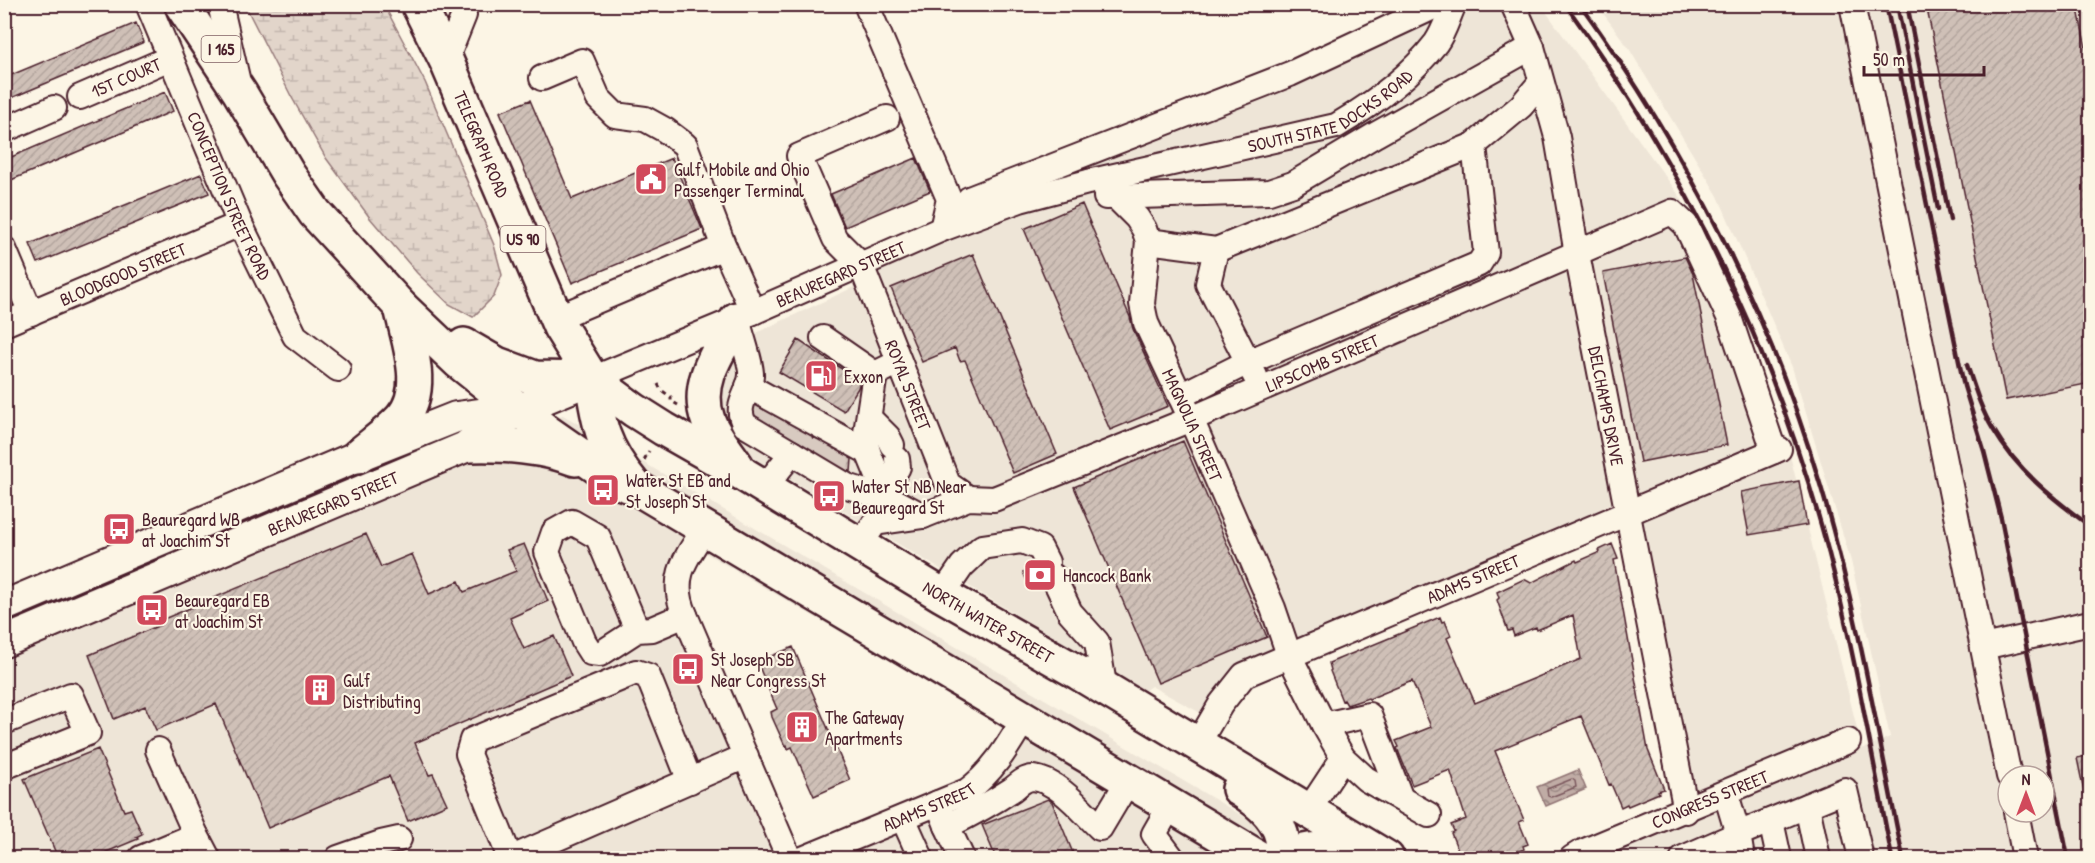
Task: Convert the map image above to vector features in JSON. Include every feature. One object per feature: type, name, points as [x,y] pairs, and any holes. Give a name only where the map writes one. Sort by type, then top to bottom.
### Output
[{"type":"highway","points":[[181,4],[315,213],[401,307],[459,362],[547,432],[622,483],[637,488],[1259,858]]},
{"type":"highway","name":"I 165","points":[[201,4],[240,93]]},
{"type":"highway","points":[[418,4],[446,60]]},
{"type":"highway","name":"TELEGRAPH ROAD","points":[[446,60],[556,318],[592,379]]},
{"type":"highway","points":[[401,307],[497,364],[535,378],[592,379],[601,433],[616,462],[637,488]]},
{"type":"highway","points":[[358,456],[400,420],[408,409],[414,391],[413,364],[401,307]]},
{"type":"highway","points":[[745,316],[718,352],[705,379],[704,406],[713,431],[753,481]]},
{"type":"highway","name":"NORTH WATER STREET","points":[[592,379],[663,429],[1388,858]]},
{"type":"highway","points":[[470,445],[503,444],[535,449],[568,456],[600,469]]},
{"type":"highway","points":[[1092,682],[1124,720],[1263,806],[1275,820],[1281,833],[1284,845],[1281,858]]},
{"type":"highway","points":[[1176,809],[1210,858]]},
{"type":"highway","points":[[1287,858],[1301,852],[1324,849],[1352,858]]},
{"type":"main road","name":"BEAUREGARD STREET","points":[[4,642],[470,445],[520,409],[592,379]]},
{"type":"main road","name":"BEAUREGARD STREET","points":[[4,606],[358,456],[456,417],[520,409]]},
{"type":"main road","points":[[4,623],[65,597],[123,555]]},
{"type":"street","name":"CONCEPTION STREET ROAD","points":[[148,4],[240,224],[296,336],[338,369]]},
{"type":"street","points":[[220,4],[240,93]]},
{"type":"street","name":"TELEGRAPH ROAD","points":[[426,4],[446,60]]},
{"type":"street","points":[[446,60],[464,15],[460,4]]},
{"type":"street","points":[[866,4],[948,199],[942,229]]},
{"type":"street","points":[[942,229],[969,199],[1290,74],[1440,4]]},
{"type":"street","name":"SOUTH STATE DOCKS ROAD","points":[[1168,165],[1336,126],[1366,108],[1407,75],[1437,41],[1454,4]]},
{"type":"street","name":"DELCHAMPS DRIVE","points":[[1513,4],[1532,47],[1557,137],[1577,254],[1686,811]]},
{"type":"street","points":[[1852,4],[2007,764]]},
{"type":"street","points":[[1020,200],[1080,196],[1269,192],[1293,184],[1532,47]]},
{"type":"street","name":"1ST COURT","points":[[80,97],[170,58]]},
{"type":"street","points":[[543,78],[582,61],[598,98],[615,115],[645,119],[685,145],[724,247],[745,316],[751,375],[798,436],[847,486],[886,495],[923,516]]},
{"type":"street","points":[[1116,197],[1137,218],[1148,241],[1216,250],[1474,145],[1521,106],[1541,82]]},
{"type":"street","points":[[4,130],[54,108]]},
{"type":"street","points":[[861,265],[835,239],[799,156],[887,118]]},
{"type":"street","points":[[1180,396],[1248,362],[1479,264],[1486,253],[1474,145]]},
{"type":"street","name":"BEAUREGARD STREET","points":[[592,379],[745,316],[942,229],[1020,200],[1088,182],[1168,165]]},
{"type":"street","name":"LIPSCOMB STREET","points":[[968,498],[994,499],[1191,419],[1672,212],[1686,225],[1728,317],[1777,450]]},
{"type":"street","name":"BLOODGOOD STREET","points":[[4,324],[240,224]]},
{"type":"street","name":"MAGNOLIA STREET","points":[[1148,241],[1142,293],[1144,315],[1273,608],[1289,655],[1343,758],[1366,779],[1429,815]]},
{"type":"street","points":[[556,318],[724,247]]},
{"type":"street","points":[[4,249],[32,313]]},
{"type":"street","points":[[1216,250],[1208,284],[1261,389]]},
{"type":"street","name":"ROYAL STREET","points":[[861,265],[948,484],[968,498]]},
{"type":"street","points":[[1445,279],[1457,305]]},
{"type":"street","points":[[1342,322],[1354,349]]},
{"type":"street","points":[[823,338],[875,374]]},
{"type":"street","points":[[875,374],[899,362]]},
{"type":"street","points":[[875,374],[866,440],[868,452],[886,495]]},
{"type":"street","points":[[869,418],[888,436],[895,452],[898,467],[886,495]]},
{"type":"street","points":[[798,436],[868,452]]},
{"type":"street","points":[[753,481],[780,470],[798,436]]},
{"type":"street","name":"ADAMS STREET","points":[[1197,745],[1221,704],[1244,675],[1777,450]]},
{"type":"street","points":[[860,544],[875,523],[923,516],[968,498]]},
{"type":"street","points":[[637,630],[598,537],[572,522],[554,532],[547,552],[584,642],[591,653],[600,654],[637,630],[652,629],[685,615]]},
{"type":"street","points":[[705,529],[680,572],[677,593],[789,858]]},
{"type":"street","points":[[942,595],[962,566],[982,548],[1022,541],[1040,548],[1070,612],[1097,642],[1092,682]]},
{"type":"street","points":[[1983,647],[2091,623]]},
{"type":"street","points":[[690,781],[648,676],[636,672],[472,740],[468,754],[511,858],[690,781],[746,756]]},
{"type":"street","points":[[4,722],[71,695],[88,733],[4,767]]},
{"type":"street","points":[[1324,725],[1369,715],[1401,800]]},
{"type":"street","name":"ADAMS STREET","points":[[805,858],[968,791],[982,781],[1003,754],[1024,719]]},
{"type":"street","name":"CONGRESS STREET","points":[[1572,858],[1848,741]]},
{"type":"street","points":[[158,750],[208,858]]},
{"type":"street","points":[[1308,811],[1343,758]]},
{"type":"street","points":[[947,826],[998,800],[1026,779],[1035,778],[1070,798],[1100,828],[1128,781]]},
{"type":"street","points":[[982,781],[998,800]]},
{"type":"street","points":[[1690,857],[1738,834],[1845,790],[1861,858]]},
{"type":"street","points":[[1726,794],[1738,834],[1742,858]]},
{"type":"street","points":[[938,803],[962,858]]},
{"type":"street","points":[[1807,806],[1818,858]]},
{"type":"street","points":[[1172,858],[1154,834],[1176,809]]},
{"type":"street","points":[[903,818],[921,858]]},
{"type":"street","points":[[1771,821],[1779,858]]},
{"type":"street","points":[[2018,824],[2025,858]]},
{"type":"street","points":[[141,858],[196,835]]},
{"type":"street","points":[[338,858],[399,839]]},
{"type":"path","points":[[658,384],[661,390],[678,405]]},
{"type":"shaded area","points":[[1450,5],[1541,5],[1681,198],[1788,447],[1862,749],[1890,737],[1851,561],[1792,367],[1718,196],[1628,47],[1597,5],[2090,5],[2090,858],[1597,858],[1682,823],[1621,525],[1246,681],[1217,722],[1151,686],[1144,691],[736,447],[709,391],[737,342],[854,287],[843,263]]},
{"type":"shaded area","points":[[563,415],[1314,858],[822,858],[973,793],[1022,743],[983,715],[702,551],[684,581],[784,858],[5,858],[5,624],[464,433]]},
{"type":"green space","points":[[245,5],[384,5],[425,82],[494,245],[502,275],[494,296],[473,317],[449,304],[417,273],[370,218],[326,158],[291,96]]},
{"type":"water","points":[[1578,770],[1586,789],[1546,806],[1537,787]]},
{"type":"building","points":[[1926,4],[2077,4],[2091,73],[2091,383],[2006,400]]},
{"type":"building","points":[[136,23],[144,42],[4,101],[4,78]]},
{"type":"building","points":[[165,92],[173,111],[4,183],[4,160]]},
{"type":"building","name":"Gulf, Mobile and Ohio Passenger Terminal","points":[[530,100],[572,199],[672,158],[702,229],[572,283],[500,112]]},
{"type":"building","points":[[916,158],[930,191],[845,227],[831,194]]},
{"type":"building","points":[[201,174],[209,193],[38,263],[30,244]]},
{"type":"building","points":[[1082,204],[1133,329],[1168,406],[1110,430],[1024,229]]},
{"type":"building","points":[[973,254],[1057,454],[1013,473],[965,360],[960,361],[955,348],[922,362],[891,288]]},
{"type":"building","points":[[1685,257],[1693,274],[1727,445],[1640,462],[1603,273]]},
{"type":"building","name":"Exxon","points":[[798,340],[860,381],[844,411],[779,372]]},
{"type":"building","points":[[756,407],[852,459],[851,472],[756,415]]},
{"type":"building","points":[[1183,441],[1267,637],[1158,683],[1074,487]]},
{"type":"building","points":[[1799,481],[1807,525],[1749,535],[1741,492]]},
{"type":"building","name":"Gulf Distributing","points":[[366,534],[381,567],[412,554],[429,594],[459,581],[464,592],[516,571],[507,550],[524,544],[548,601],[510,618],[524,649],[554,636],[571,676],[415,743],[429,775],[433,774],[447,804],[408,821],[389,776],[268,828],[216,704],[156,730],[145,706],[114,719],[89,655],[160,625],[159,621]]},
{"type":"building","points":[[1612,544],[1618,559],[1614,560],[1648,750],[1664,789],[1621,807],[1611,784],[1609,785],[1581,716],[1495,751],[1524,820],[1519,822],[1528,844],[1523,846],[1524,849],[1502,858],[1461,858],[1451,833],[1454,831],[1451,825],[1466,819],[1450,770],[1412,785],[1397,748],[1399,747],[1396,741],[1431,727],[1412,681],[1369,699],[1347,705],[1344,700],[1342,701],[1329,663],[1440,617],[1442,622],[1445,621],[1451,636],[1447,638],[1475,703],[1581,659],[1573,615],[1537,630],[1536,627],[1514,636],[1512,630],[1508,631],[1497,600],[1499,598],[1497,592],[1524,579],[1531,583],[1576,560],[1577,562],[1600,552],[1599,550]]},
{"type":"building","points":[[1034,568],[1039,574],[1040,582],[1029,586],[1023,572]]},
{"type":"building","name":"The Gateway Apartments","points":[[793,647],[850,780],[814,796],[792,747],[788,749],[787,745],[785,746],[772,717],[771,712],[777,709],[757,662]]},
{"type":"building","points":[[98,749],[124,811],[131,809],[142,834],[136,837],[138,839],[92,858],[58,858],[24,779]]},
{"type":"building","points":[[2091,755],[2091,796],[2085,797],[2077,758]]},
{"type":"building","points":[[1048,799],[1052,802],[1075,858],[996,858],[982,825]]},
{"type":"tunnel","points":[[761,425],[764,405]]},
{"type":"tunnel","points":[[782,437],[783,417]]},
{"type":"tunnel","points":[[798,447],[801,428]]},
{"type":"tunnel","points":[[819,459],[822,440]]},
{"type":"tunnel","points":[[836,470],[838,450]]},
{"type":"railway","points":[[1565,4],[1650,132],[1688,199],[1723,266],[1783,406],[1829,554],[1855,668],[1892,858]]},
{"type":"railway","points":[[1580,4],[1619,60],[1689,175],[1721,235],[1777,359],[1821,487],[1834,533],[1866,672],[1903,858]]},
{"type":"railway","points":[[1886,4],[1964,386],[2001,518],[2068,858]]},
{"type":"railway","points":[[1897,4],[1938,209]]},
{"type":"railway","points":[[1907,4],[1950,220]]},
{"type":"railway","points":[[1967,365],[1985,414],[2013,458],[2049,494],[2090,526]]},
{"type":"place","name":"Gulf, Mobile and Ohio Passenger Terminal","points":[[651,179]]},
{"type":"place","name":"Exxon","points":[[821,376]]},
{"type":"place","name":"Water St EB and St Joseph St","points":[[603,490]]},
{"type":"place","name":"Water St NB Near Beauregard St","points":[[829,496]]},
{"type":"place","name":"Beauregard WB at Joachim St","points":[[119,529]]},
{"type":"place","name":"Hancock Bank","points":[[1040,575]]},
{"type":"place","name":"Beauregard EB at Joachim St","points":[[152,610]]},
{"type":"place","name":"St Joseph SB Near Congress St","points":[[688,669]]},
{"type":"place","name":"Gulf Distributing","points":[[320,690]]},
{"type":"place","name":"The Gateway Apartments","points":[[802,727]]}]
